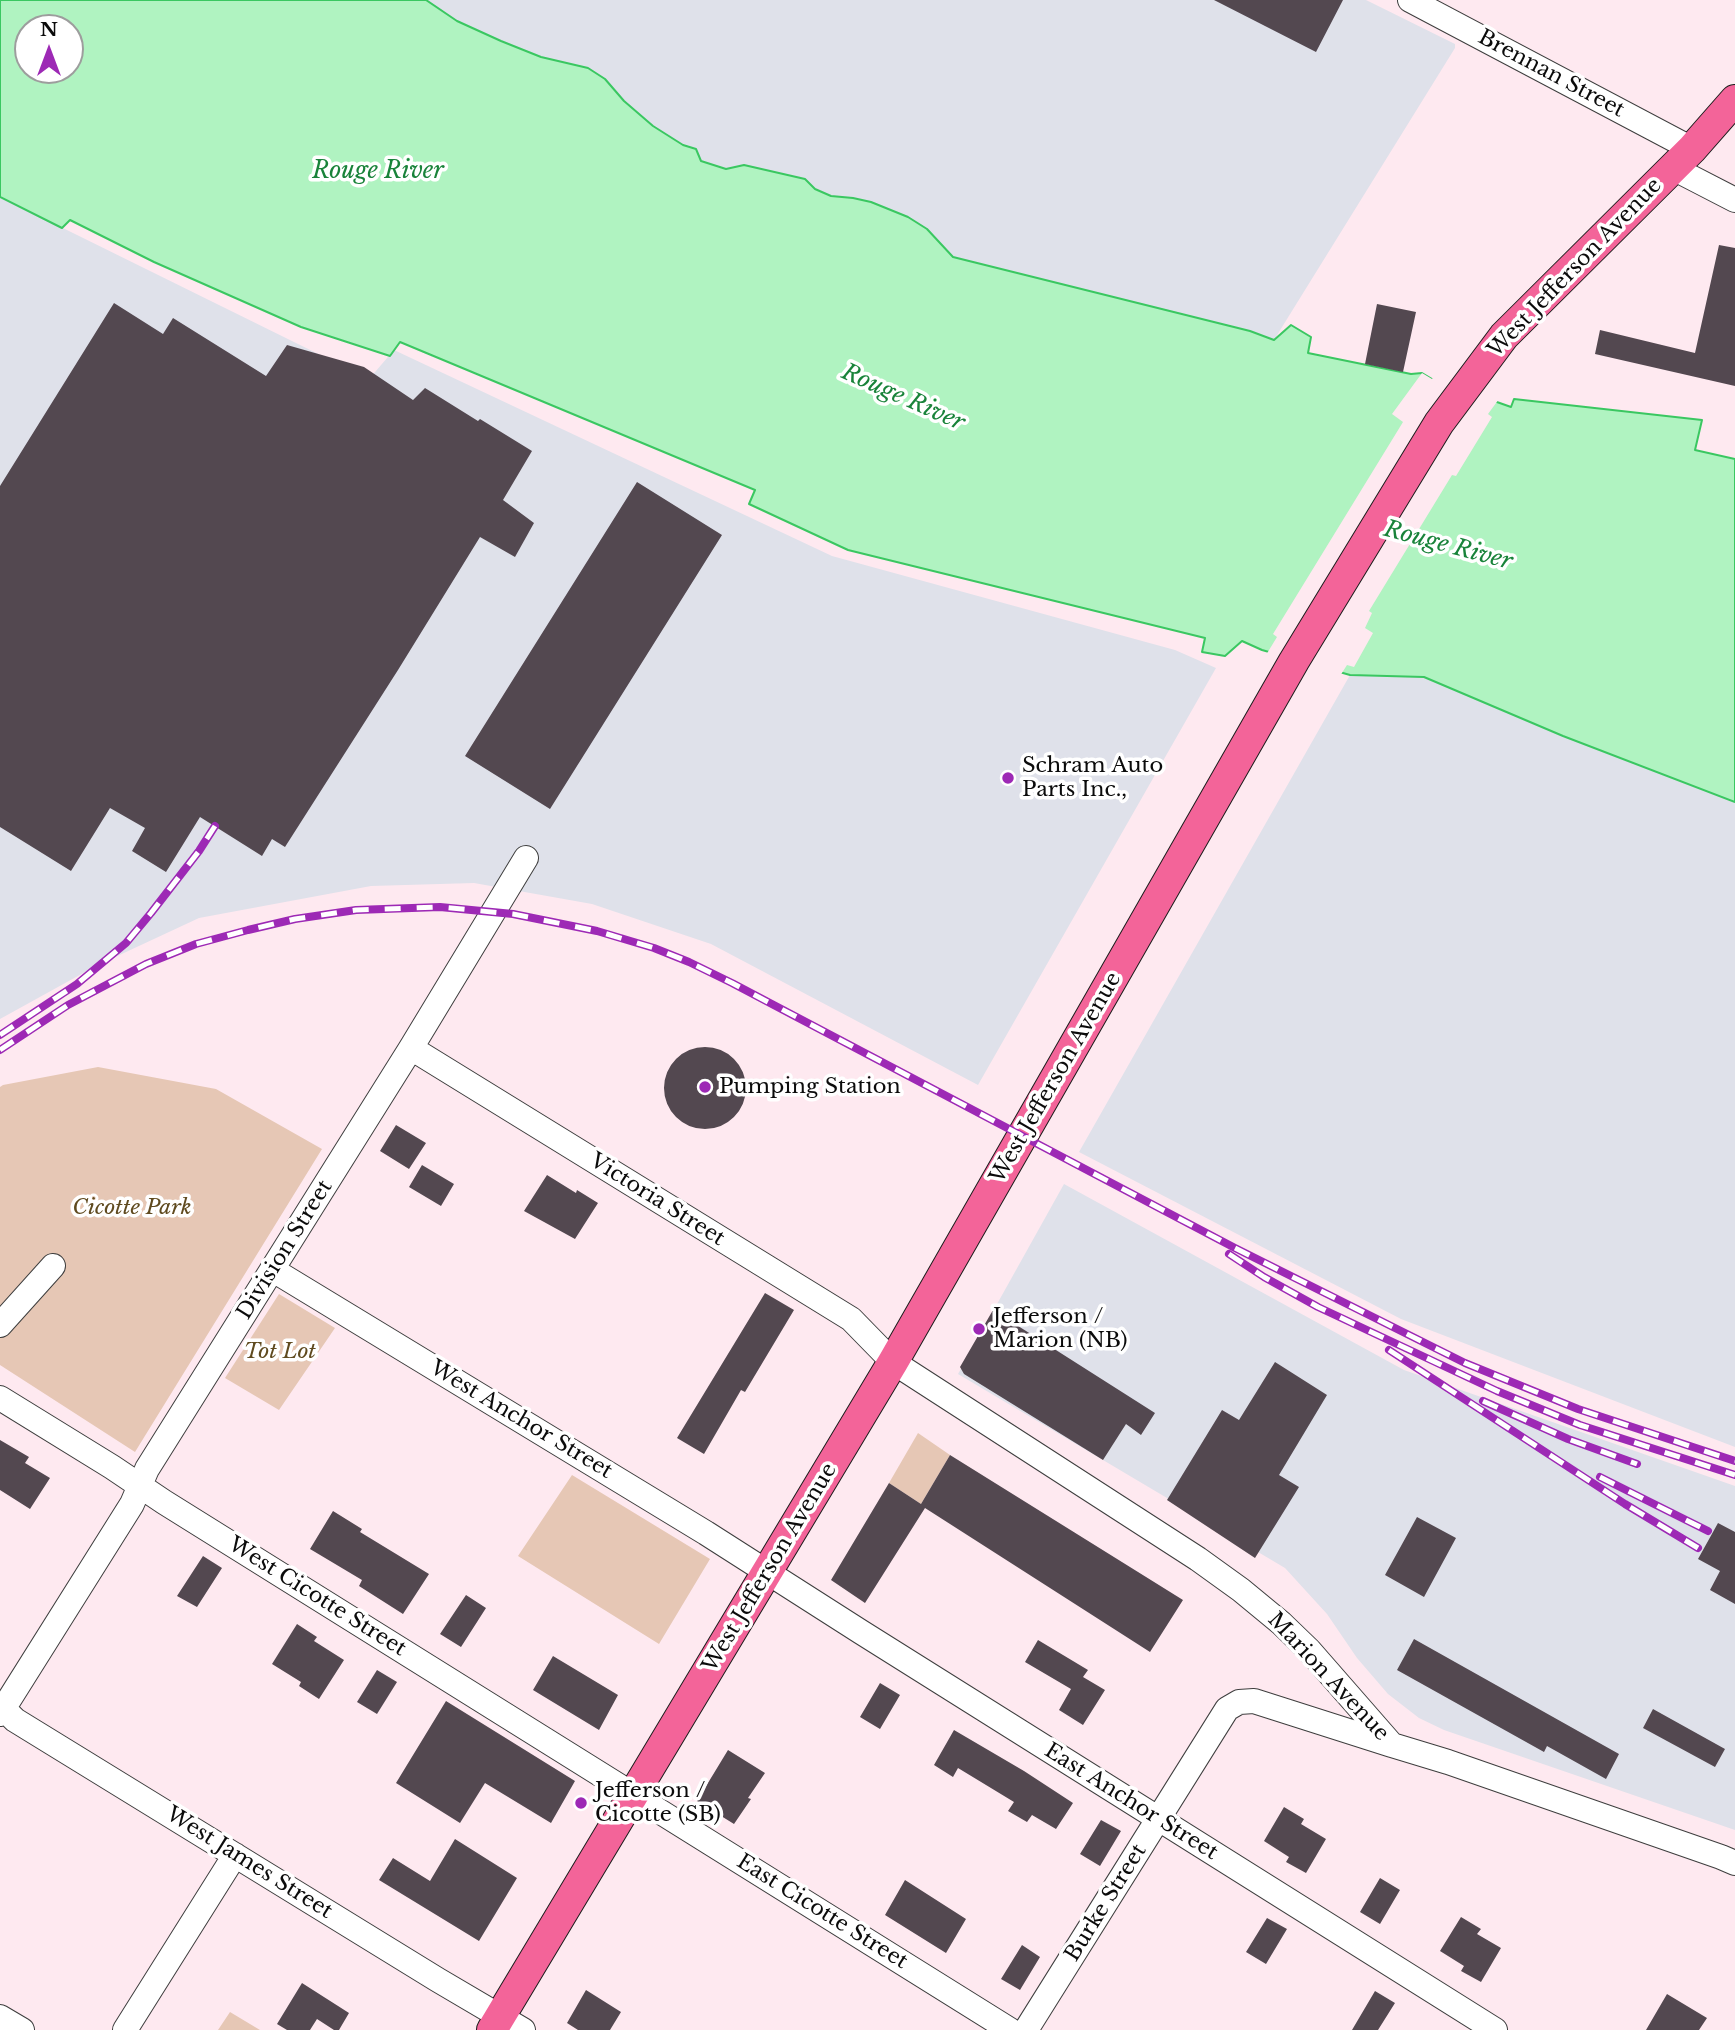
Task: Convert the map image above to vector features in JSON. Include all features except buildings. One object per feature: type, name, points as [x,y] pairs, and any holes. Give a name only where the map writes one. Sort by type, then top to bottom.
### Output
[{"type":"main road","name":"West Jefferson Avenue","points":[[505,2025],[634,1794],[893,1362],[1294,661],[1439,423],[1504,336],[1682,159],[1735,100]]},
{"type":"street","name":"Brennan Street","points":[[1410,0],[1602,100],[1735,200]]},
{"type":"street","name":"Division Street","points":[[1,1709],[132,1504],[147,1469],[274,1270],[526,858]]},
{"type":"street","name":"Victoria Street","points":[[411,1048],[851,1319],[893,1362]]},
{"type":"street","points":[[0,1325],[53,1266]]},
{"type":"street","name":"West Anchor Street","points":[[274,1270],[768,1573]]},
{"type":"street","name":"Marion Avenue","points":[[893,1362],[1241,1590],[1309,1650],[1392,1745],[1448,1762],[1735,1863]]},
{"type":"street","name":"West Cicotte Street","points":[[0,1398],[634,1794]]},
{"type":"street","name":"East Anchor Street","points":[[768,1573],[1495,2030]]},
{"type":"street","name":"Burke Street","points":[[1026,2030],[1227,1709],[1238,1702],[1254,1701],[1392,1745]]},
{"type":"street","name":"West James Street","points":[[1,1709],[505,2025]]},
{"type":"street","name":"East Cicotte Street","points":[[634,1794],[1010,2030]]},
{"type":"street","points":[[125,2030],[235,1855]]},
{"type":"street","points":[[0,2017],[22,2030]]},
{"type":"shaded area","points":[[426,0],[1366,0],[1455,44],[1455,48],[1274,340],[1250,331],[953,257],[927,229],[908,217],[853,198],[831,196],[805,179],[744,165],[726,169],[701,161],[696,149],[683,145],[653,126],[624,101],[605,79],[588,68],[541,57],[501,41],[457,21]]},
{"type":"shaded area","points":[[0,197],[369,379],[394,350],[832,556],[1175,650],[1216,668],[978,1085],[711,944],[592,904],[474,883],[371,886],[199,918],[96,966],[0,1019]]},
{"type":"shaded area","points":[[1350,675],[1423,677],[1563,736],[1735,802],[1735,1447],[1401,1319],[1079,1152]]},
{"type":"shaded area","points":[[1064,1184],[1404,1370],[1735,1486],[1735,1830],[1444,1730],[1419,1718],[1388,1694],[1357,1658],[1327,1614],[1285,1568],[958,1374]]},
{"type":"green space","name":"Cicotte Park","points":[[98,1067],[216,1089],[322,1149],[135,1452],[0,1365],[0,1087]]},
{"type":"green space","name":"Tot Lot","points":[[279,1294],[335,1328],[279,1410],[225,1378]]},
{"type":"green space","points":[[918,1433],[950,1455],[921,1504],[889,1483]]},
{"type":"green space","points":[[572,1475],[710,1559],[659,1644],[518,1556]]},
{"type":"green space","points":[[230,2012],[260,2030],[218,2030]]},
{"type":"water","name":"Rouge River","points":[[0,0],[426,0],[457,21],[501,41],[541,57],[588,68],[605,79],[624,101],[653,126],[683,145],[696,149],[701,161],[726,169],[744,165],[805,179],[815,189],[831,196],[871,202],[908,217],[927,229],[953,257],[1250,331],[1274,340],[1291,325],[1311,337],[1308,353],[1411,374],[1422,373],[1511,407],[1514,399],[1702,420],[1695,450],[1735,459],[1735,802],[1563,736],[1424,677],[1350,675],[1262,650],[1242,641],[1225,656],[1202,652],[1205,638],[848,550],[749,504],[755,490],[400,342],[390,356],[301,327],[154,262],[70,220],[62,228],[0,197]]},
{"type":"pier","points":[[1422,373],[1432,379],[1434,376],[1499,399],[1488,414],[1492,417],[1456,476],[1452,475],[1369,611],[1372,613],[1365,628],[1373,633],[1354,667],[1347,665],[1340,676],[1266,655],[1277,637],[1273,634],[1403,422],[1392,414]]},
{"type":"railway","points":[[0,1035],[77,984],[126,943],[199,851],[215,826]]},
{"type":"railway","points":[[0,1050],[68,1005],[146,964],[196,944],[295,919],[356,910],[440,907],[513,914],[597,931],[654,948],[732,983],[1235,1248],[1465,1363],[1578,1409],[1735,1461]]},
{"type":"railway","points":[[1229,1254],[1318,1307],[1497,1391],[1580,1425],[1735,1475]]},
{"type":"railway","points":[[1389,1350],[1625,1504],[1698,1548]]},
{"type":"railway","points":[[1483,1401],[1568,1439],[1637,1464]]},
{"type":"railway","points":[[1600,1477],[1708,1531]]},
{"type":"place","name":"Schram Auto Parts Inc.,","points":[[1008,778]]},
{"type":"place","name":"Pumping Station","points":[[705,1087]]},
{"type":"place","name":"Jefferson / Marion (NB)","points":[[979,1329]]},
{"type":"place","name":"Jefferson / Cicotte (SB)","points":[[581,1803]]}]
